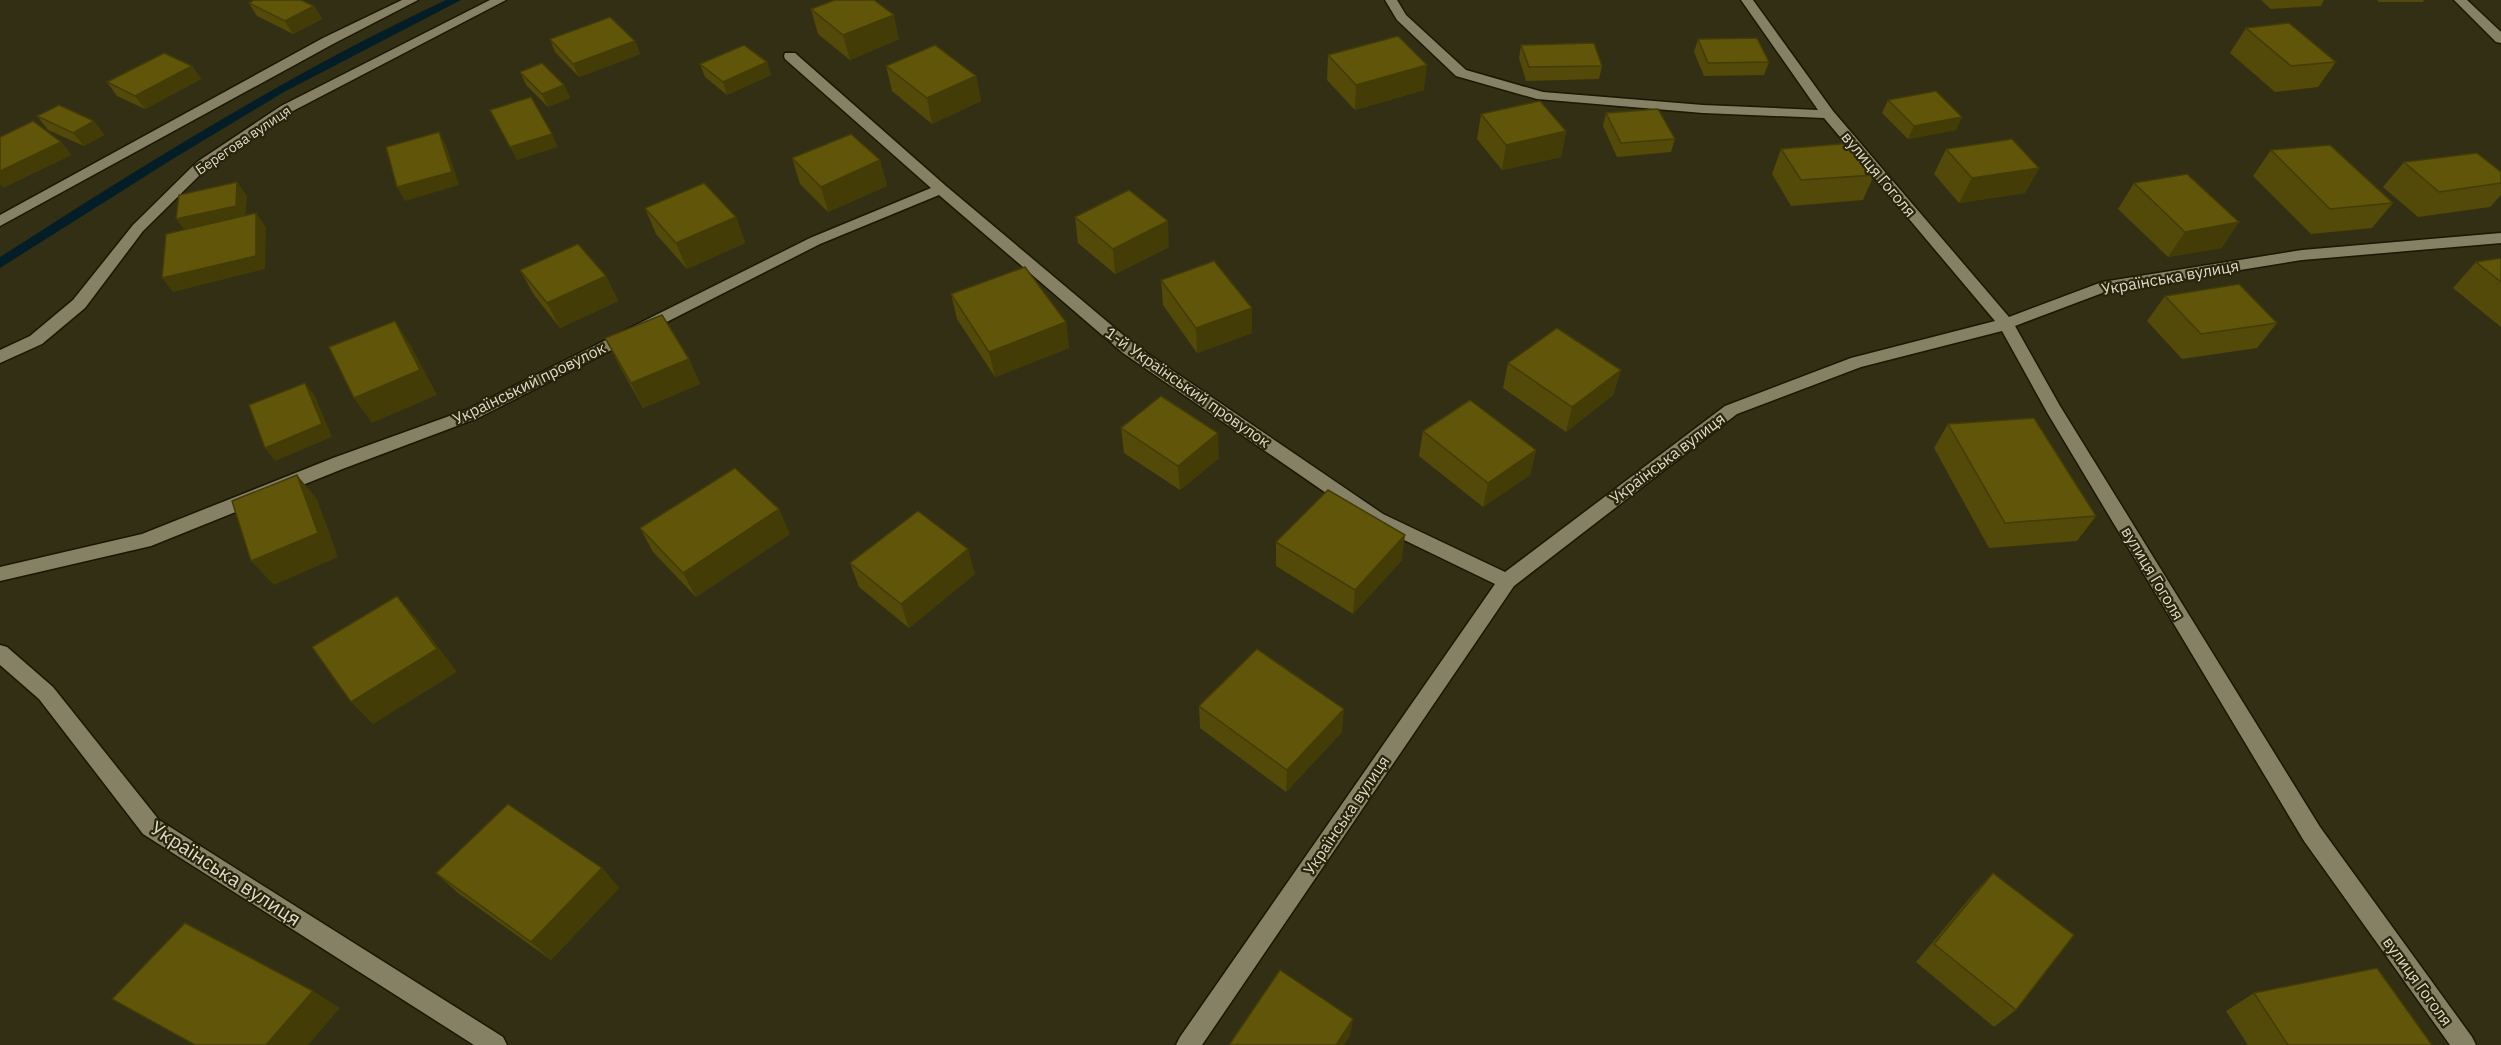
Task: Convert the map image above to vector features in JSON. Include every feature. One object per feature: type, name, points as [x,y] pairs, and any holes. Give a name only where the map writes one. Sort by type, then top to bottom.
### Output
[{"type":"street","points":[[0,221],[328,41],[412,0]]},
{"type":"street","name":"Берегова вулиця","points":[[0,357],[36,340],[79,304],[138,228],[202,165],[286,109],[500,0]]},
{"type":"street","points":[[1391,0],[1401,17],[1461,73],[1542,96],[1703,109],[1828,114]]},
{"type":"street","name":"вулиця Гоголя","points":[[1747,0],[1828,114],[2006,324],[2060,420],[2312,834],[2464,1045]]},
{"type":"street","points":[[2460,0],[2501,39]]},
{"type":"street","name":"1-й Український провулок","points":[[790,56],[941,189],[1130,349],[1377,519],[1507,581]]},
{"type":"street","name":"Український провулок","points":[[0,574],[145,542],[339,463],[472,414],[815,241],[941,189]]},
{"type":"street","name":"Українська вулиця","points":[[1188,1045],[1507,581],[1731,410],[1857,362],[2006,324],[2102,287],[2302,255],[2501,238]]},
{"type":"street","name":"Українська вулиця","points":[[0,653],[46,693],[151,827],[495,1045]]},
{"type":"building","points":[[254,0],[301,0],[314,6],[285,21],[249,3]]},
{"type":"building","points":[[835,0],[874,0],[894,15],[843,35],[811,9]]},
{"type":"building","points":[[610,17],[635,41],[573,64],[550,39]]},
{"type":"building","points":[[2289,23],[2336,62],[2291,66],[2246,28]]},
{"type":"building","points":[[1398,36],[1427,65],[1356,85],[1328,55]]},
{"type":"building","points":[[1757,38],[1769,62],[1708,63],[1698,39]]},
{"type":"building","points":[[1594,43],[1602,66],[1529,67],[1521,45]]},
{"type":"building","points":[[744,45],[767,62],[723,82],[700,64]]},
{"type":"building","points":[[935,45],[976,76],[927,98],[886,66]]},
{"type":"building","points":[[164,53],[192,66],[135,96],[107,82]]},
{"type":"building","points":[[542,63],[564,85],[542,94],[520,72]]},
{"type":"building","points":[[1936,91],[1962,117],[1914,126],[1888,100]]},
{"type":"building","points":[[531,97],[552,134],[510,147],[490,110]]},
{"type":"building","points":[[1540,101],[1566,131],[1506,145],[1481,114]]},
{"type":"building","points":[[59,105],[94,121],[73,133],[37,116]]},
{"type":"building","points":[[1658,109],[1675,139],[1621,143],[1606,113]]},
{"type":"building","points":[[33,121],[61,142],[0,171],[0,137]]},
{"type":"building","points":[[439,132],[452,172],[397,187],[386,147]]},
{"type":"building","points":[[851,134],[880,160],[821,187],[792,158]]},
{"type":"building","points":[[2012,139],[2039,168],[1972,178],[1946,149]]},
{"type":"building","points":[[1852,143],[1874,175],[1801,180],[1781,149]]},
{"type":"building","points":[[2330,145],[2393,203],[2330,209],[2271,150]]},
{"type":"building","points":[[2477,153],[2501,172],[2501,183],[2439,192],[2404,162]]},
{"type":"building","points":[[2187,174],[2239,222],[2185,232],[2134,183]]},
{"type":"building","points":[[237,182],[236,206],[176,219],[179,195]]},
{"type":"building","points":[[704,183],[736,217],[676,243],[645,208]]},
{"type":"building","points":[[1129,190],[1168,221],[1113,249],[1075,217]]},
{"type":"building","points":[[256,213],[256,256],[162,278],[166,234]]},
{"type":"building","points":[[578,244],[606,276],[547,303],[520,270]]},
{"type":"building","points":[[2501,258],[2501,282],[2476,262]]},
{"type":"building","points":[[1214,261],[1252,308],[1196,328],[1161,280]]},
{"type":"building","points":[[1025,267],[1066,322],[989,352],[951,294]]},
{"type":"building","points":[[2239,284],[2277,323],[2201,334],[2165,296]]},
{"type":"building","points":[[662,315],[689,359],[631,383],[605,338]]},
{"type":"building","points":[[395,321],[420,370],[354,398],[329,347]]},
{"type":"building","points":[[1557,328],[1621,370],[1572,407],[1508,363]]},
{"type":"building","points":[[305,383],[322,424],[265,448],[249,405]]},
{"type":"building","points":[[1161,396],[1218,433],[1178,466],[1121,428]]},
{"type":"building","points":[[1470,400],[1536,450],[1488,483],[1423,431]]},
{"type":"building","points":[[2034,418],[2096,516],[2005,523],[1948,424]]},
{"type":"building","points":[[735,468],[779,509],[683,573],[640,528]]},
{"type":"building","points":[[297,475],[318,533],[251,561],[232,501]]},
{"type":"building","points":[[1328,490],[1405,535],[1355,590],[1276,542]]},
{"type":"building","points":[[918,511],[968,549],[901,604],[850,563]]},
{"type":"building","points":[[397,596],[437,649],[351,702],[312,647]]},
{"type":"building","points":[[1257,649],[1344,709],[1287,770],[1199,706]]},
{"type":"building","points":[[508,804],[602,868],[531,942],[436,873]]},
{"type":"building","points":[[1993,873],[2074,935],[2016,1010],[1934,944]]},
{"type":"building","points":[[185,923],[313,991],[266,1045],[195,1045],[112,999]]},
{"type":"building","points":[[2377,968],[2432,1045],[2288,1045],[2254,993]]},
{"type":"building","points":[[1280,970],[1353,1019],[1336,1045],[1229,1045]]},
{"type":"waterway","points":[[0,263],[166,157],[279,90],[337,58],[455,0]]}]
